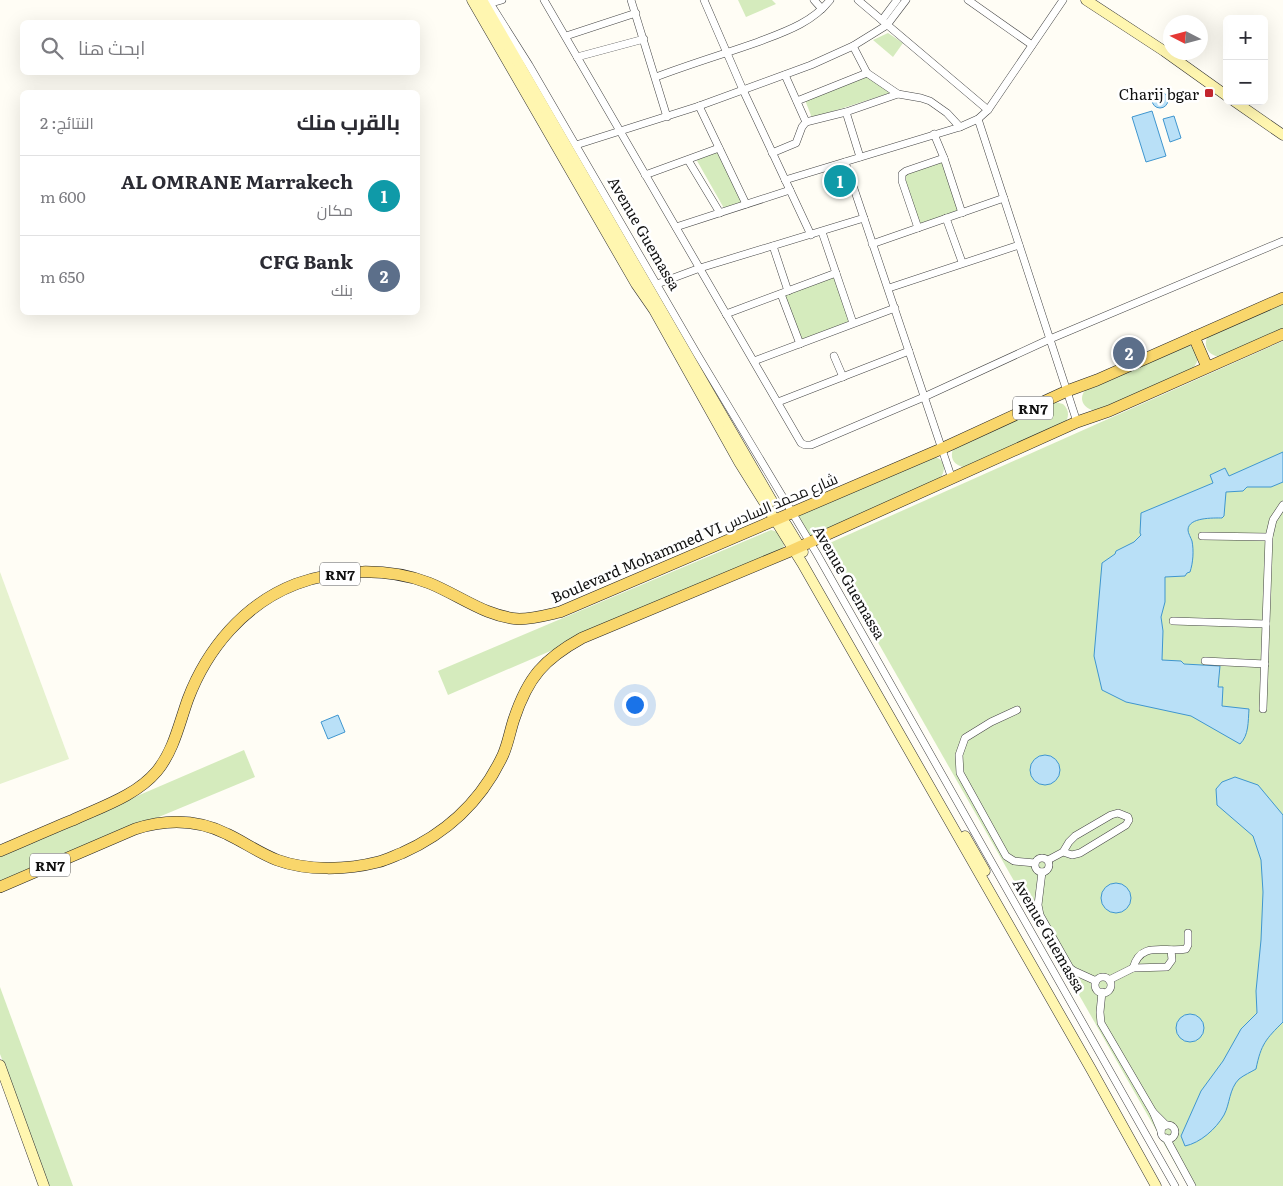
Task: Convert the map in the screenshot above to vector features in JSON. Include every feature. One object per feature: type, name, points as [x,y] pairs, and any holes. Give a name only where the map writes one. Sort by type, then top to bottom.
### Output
[{"type":"main road","points":[[1086,0],[1164,51],[1223,93]]},
{"type":"main road","name":"Avenue Guemassa","points":[[482,3],[636,284],[654,310],[739,462],[783,516],[801,546],[1163,1186]]},
{"type":"main road","points":[[1240,105],[1283,135]]},
{"type":"main road","name":"Boulevard Mohammed VI شارع محمد السادس","points":[[0,851],[121,798],[143,785],[157,771],[169,752],[180,728],[196,681],[218,643],[242,617],[272,596],[295,585],[322,576],[344,573],[394,574],[428,583],[497,614],[520,619],[560,612],[941,449],[1067,391],[1097,380],[1283,298]]},
{"type":"main road","name":"RN7","points":[[0,886],[135,828],[152,823],[166,822],[206,825],[227,834],[256,851],[297,865],[346,867],[386,860],[418,846],[442,831],[463,814],[484,787],[503,754],[522,697],[538,672],[552,657],[582,638],[801,546],[1077,422],[1109,411],[1283,334]]},
{"type":"main road","points":[[1194,337],[1207,367]]},
{"type":"main road","name":"Avenue Guemassa","points":[[801,546],[1156,1186]]},
{"type":"main road","points":[[0,1064],[44,1186]]},
{"type":"main road","points":[[0,1084],[37,1186]]},
{"type":"street","points":[[482,3],[502,0]]},
{"type":"street","points":[[544,0],[801,443],[806,445],[810,445],[924,397],[1050,339],[1283,241]]},
{"type":"street","points":[[631,0],[667,117]]},
{"type":"street","points":[[704,0],[743,90],[811,234]]},
{"type":"street","points":[[814,0],[822,9]]},
{"type":"street","points":[[656,77],[727,53],[802,23],[822,9],[830,0]]},
{"type":"street","points":[[858,0],[988,110]]},
{"type":"street","points":[[885,23],[897,0]]},
{"type":"street","points":[[576,145],[699,106],[785,75],[854,46],[885,23],[906,0]]},
{"type":"street","points":[[968,0],[1032,46]]},
{"type":"street","points":[[785,180],[960,127],[978,119],[988,110],[1063,0]]},
{"type":"street","name":"Avenue Guemassa","points":[[482,3],[530,65],[656,284],[783,516],[1175,1186]]},
{"type":"street","points":[[566,36],[636,13]]},
{"type":"street","points":[[577,57],[644,39]]},
{"type":"street","points":[[854,46],[868,73],[898,94],[930,101],[947,113],[960,127]]},
{"type":"street","points":[[797,100],[868,73]]},
{"type":"street","points":[[785,75],[806,122]]},
{"type":"street","points":[[772,153],[796,143],[806,122],[846,112],[898,94]]},
{"type":"street","points":[[699,106],[746,204]]},
{"type":"street","points":[[846,112],[860,157]]},
{"type":"street","points":[[978,119],[1077,422]]},
{"type":"street","points":[[934,134],[962,213]]},
{"type":"street","points":[[644,175],[719,148]]},
{"type":"street","points":[[918,228],[902,181],[902,174],[944,158]]},
{"type":"street","points":[[688,160],[720,213]]},
{"type":"street","points":[[845,162],[952,479]]},
{"type":"street","points":[[676,227],[790,190]]},
{"type":"street","points":[[872,244],[1004,198]]},
{"type":"street","points":[[656,284],[700,268],[864,218]]},
{"type":"street","points":[[946,218],[962,262]]},
{"type":"street","points":[[822,232],[853,323]]},
{"type":"street","points":[[889,288],[962,262],[1019,245]]},
{"type":"street","points":[[773,246],[784,293],[800,344]]},
{"type":"street","points":[[726,314],[836,273]]},
{"type":"street","points":[[754,361],[895,308]]},
{"type":"street","points":[[778,402],[909,351]]},
{"type":"street","points":[[834,356],[843,377]]},
{"type":"street","points":[[1263,709],[1269,537],[1273,520],[1283,505]]},
{"type":"street","points":[[1202,536],[1269,537]]},
{"type":"street","points":[[1173,621],[1266,624]]},
{"type":"street","points":[[1205,661],[1265,664]]},
{"type":"street","points":[[1017,710],[984,726],[965,738],[959,755],[960,773],[1006,856],[1014,861],[1036,864]]},
{"type":"street","points":[[1036,864],[1041,858],[1048,860],[1064,852],[1071,839],[1114,813],[1122,813],[1128,816],[1128,822],[1124,827],[1080,853],[1064,852]]},
{"type":"street","points":[[1042,872],[1048,869],[1048,860]]},
{"type":"street","points":[[1036,864],[1036,868],[1042,872]]},
{"type":"street","points":[[1042,872],[1038,905],[1040,915],[1070,968],[1096,981]]},
{"type":"street","points":[[1133,968],[1136,958],[1151,949],[1184,950],[1187,948],[1188,934]]},
{"type":"street","points":[[1109,980],[1133,968],[1167,967],[1172,960],[1171,950]]},
{"type":"street","points":[[1096,981],[1103,977],[1109,980]]},
{"type":"street","points":[[1102,992],[1109,989],[1109,980]]},
{"type":"street","points":[[1096,981],[1096,988],[1102,992]]},
{"type":"street","points":[[1102,992],[1100,1012],[1102,1023],[1163,1128],[1162,1136],[1169,1138]]},
{"type":"street","points":[[1163,1128],[1171,1126],[1174,1129],[1169,1138],[1171,1149],[1192,1186]]},
{"type":"green space","points":[[738,0],[772,0],[776,4],[746,17]]},
{"type":"green space","points":[[888,33],[903,43],[893,57],[873,40]]},
{"type":"green space","points":[[869,72],[896,91],[812,118],[805,100]]},
{"type":"green space","points":[[722,150],[747,203],[725,210],[696,159]]},
{"type":"green space","points":[[943,160],[960,211],[918,224],[903,174]]},
{"type":"green space","points":[[834,277],[851,322],[801,341],[784,296]]},
{"type":"green space","points":[[1283,302],[1283,329],[1220,357],[1212,354],[1207,349],[1206,342],[1209,334]]},
{"type":"green space","points":[[1283,341],[1283,1186],[1188,1186],[823,546]]},
{"type":"green space","points":[[1184,345],[1191,346],[1196,351],[1198,359],[1193,368],[1096,411],[1088,408],[1083,402],[1082,396],[1087,388]]},
{"type":"green space","points":[[1055,402],[1063,404],[1067,409],[1068,417],[1064,425],[967,468],[958,465],[953,460],[952,453],[955,445]]},
{"type":"green space","points":[[931,456],[942,461],[944,471],[940,479],[810,536],[797,514]]},
{"type":"green space","points":[[771,530],[778,532],[784,544],[783,550],[774,555],[448,695],[438,671]]},
{"type":"green space","points":[[0,572],[69,759],[0,784]]},
{"type":"green space","points":[[244,750],[255,777],[0,883],[0,855]]},
{"type":"green space","points":[[0,987],[73,1186],[49,1186],[0,1054]]},
{"type":"water","points":[[1160,92],[1168,100],[1160,108],[1152,100]]},
{"type":"water","points":[[1152,111],[1166,156],[1146,162],[1132,117]]},
{"type":"water","points":[[1174,116],[1181,138],[1170,142],[1163,119]]},
{"type":"water","points":[[1283,452],[1283,482],[1271,487],[1247,487],[1243,491],[1226,492],[1224,516],[1222,518],[1197,520],[1189,526],[1188,531],[1192,541],[1193,553],[1190,572],[1185,576],[1165,577],[1165,602],[1161,617],[1163,631],[1162,660],[1181,661],[1184,664],[1220,666],[1218,687],[1223,687],[1222,706],[1249,709],[1248,728],[1240,744],[1191,716],[1126,702],[1102,690],[1094,656],[1102,563],[1115,554],[1116,551],[1134,542],[1141,535],[1141,513],[1213,483],[1210,475],[1225,468],[1229,476]]},
{"type":"water","points":[[338,715],[345,732],[328,739],[321,722]]},
{"type":"water","points":[[1045,755],[1051,756],[1059,764],[1059,776],[1051,784],[1045,785],[1039,784],[1031,776],[1030,770],[1031,764],[1039,756]]},
{"type":"water","points":[[1235,777],[1258,785],[1283,815],[1283,1022],[1265,1043],[1256,1069],[1239,1079],[1236,1083],[1231,1092],[1226,1111],[1217,1125],[1202,1139],[1185,1146],[1181,1136],[1201,1091],[1223,1061],[1241,1029],[1257,1013],[1256,991],[1263,892],[1261,860],[1253,836],[1217,805],[1216,789],[1222,782]]},
{"type":"water","points":[[1116,883],[1122,884],[1130,892],[1130,904],[1122,912],[1116,913],[1110,912],[1102,904],[1101,898],[1102,892],[1110,884]]},
{"type":"water","points":[[1190,1014],[1200,1018],[1204,1028],[1200,1038],[1190,1042],[1180,1038],[1176,1028],[1180,1018]]},
{"type":"place","name":"Charij bgar","points":[[1209,93]]},
{"type":"place","name":"AL OMRANE Marrakech","points":[[840,181]]},
{"type":"place","name":"CFG Bank","points":[[1129,353]]}]
